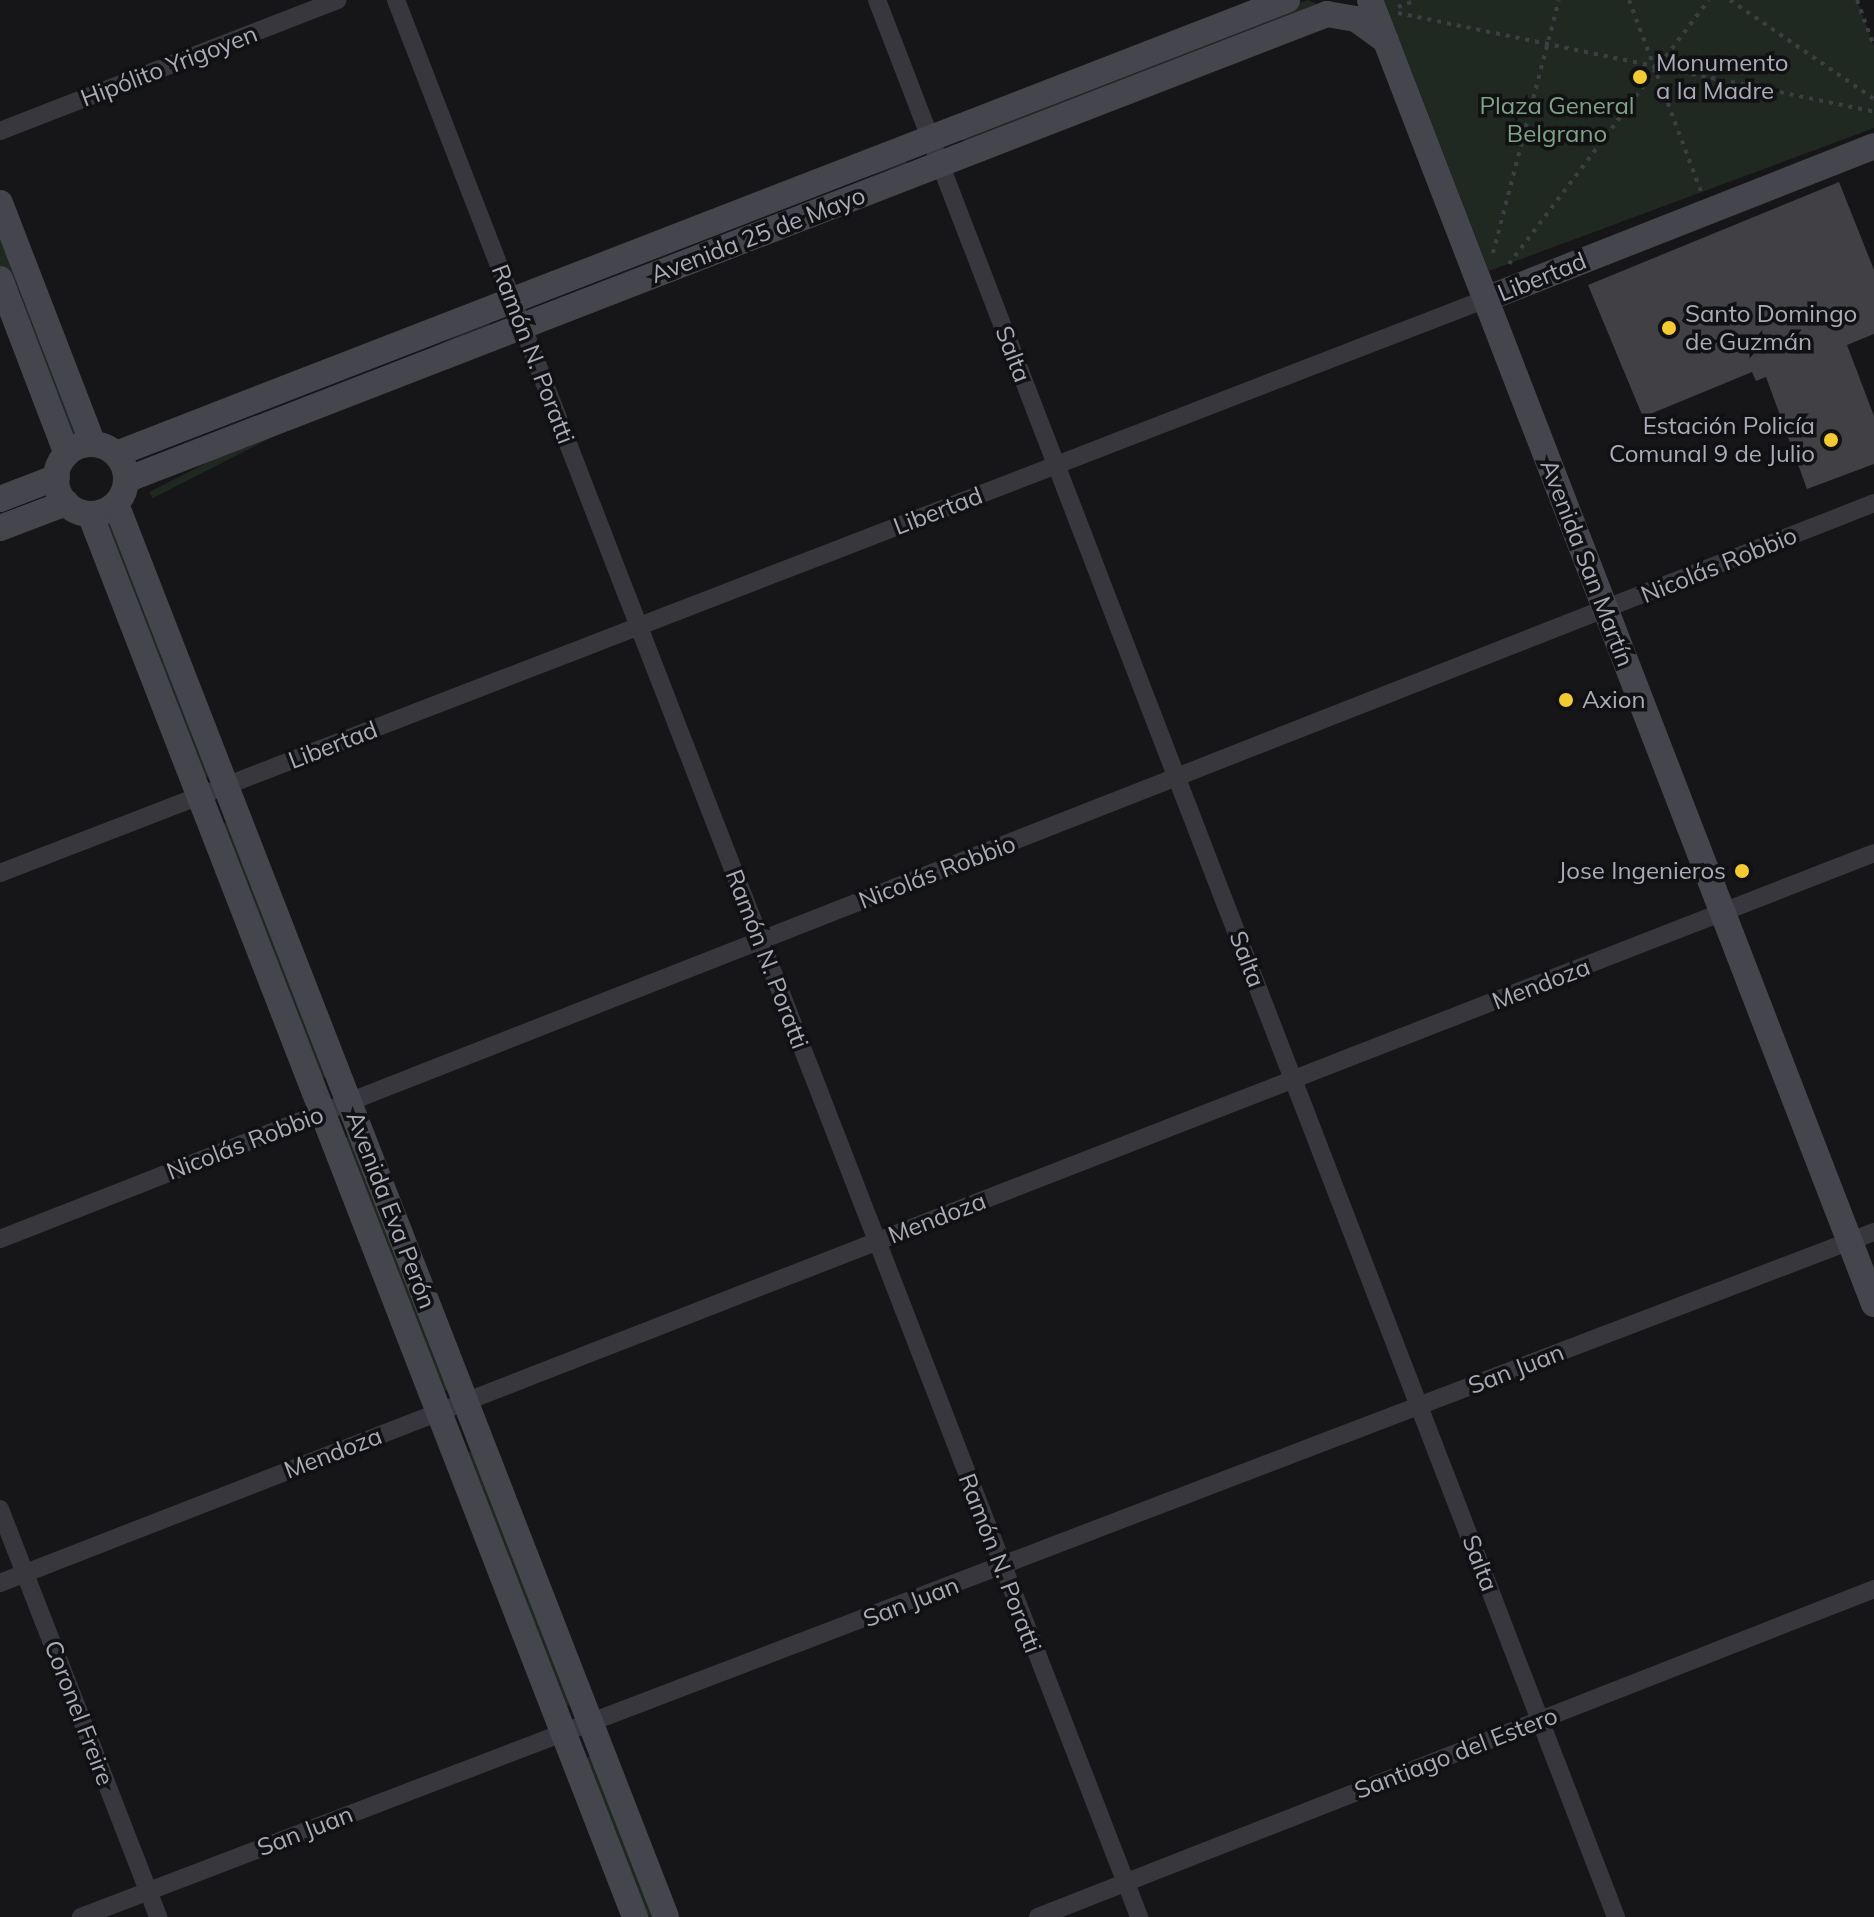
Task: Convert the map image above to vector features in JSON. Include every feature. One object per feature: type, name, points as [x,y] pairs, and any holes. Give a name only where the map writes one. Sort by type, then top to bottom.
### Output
[{"type":"main road","name":"Avenida 25 de Mayo","points":[[90,514],[121,492],[936,152],[1287,0]]},
{"type":"main road","name":"Avenida San Martín","points":[[1379,6],[1486,299],[1723,913],[1862,1237],[1874,1304]]},
{"type":"main road","name":"Avenida 25 de Mayo","points":[[62,465],[1327,14],[1356,19],[1390,33]]},
{"type":"main road","name":"Libertad","points":[[1486,299],[1874,146]]},
{"type":"main road","points":[[0,203],[104,449]]},
{"type":"main road","points":[[0,279],[62,465],[66,503]]},
{"type":"main road","name":"Avenida Eva Perón","points":[[104,449],[226,786],[666,1917]]},
{"type":"main road","points":[[0,499],[62,465]]},
{"type":"main road","points":[[0,528],[66,503],[90,514]]},
{"type":"main road","name":"Avenida Eva Perón","points":[[90,514],[635,1917]]},
{"type":"street","name":"Hipólito Yrigoyen","points":[[0,131],[338,0]]},
{"type":"street","name":"Ramón N. Poratti","points":[[396,0],[1001,1568],[1139,1917]]},
{"type":"street","name":"Salta","points":[[877,0],[1616,1917]]},
{"type":"street","name":"Libertad","points":[[0,873],[1486,299]]},
{"type":"street","name":"Nicolás Robbio","points":[[0,1239],[1606,611],[1874,503]]},
{"type":"street","name":"Mendoza","points":[[0,1583],[1874,853]]},
{"type":"street","name":"San Juan","points":[[81,1917],[1862,1237]]},
{"type":"street","name":"Coronel Freire","points":[[0,1509],[158,1917]]},
{"type":"street","name":"Santiago del Estero","points":[[1038,1917],[1874,1589]]},
{"type":"path","points":[[1379,6],[1417,0]]},
{"type":"path","points":[[1493,256],[1559,0]]},
{"type":"path","points":[[1629,0],[1701,192]]},
{"type":"path","points":[[1509,264],[1709,0]]},
{"type":"path","points":[[1730,0],[1874,99]]},
{"type":"path","points":[[1857,0],[1874,46]]},
{"type":"path","points":[[1379,6],[1390,33]]},
{"type":"path","points":[[1379,6],[1656,68],[1874,112]]},
{"type":"path","points":[[1686,198],[1715,187]]},
{"type":"path","points":[[1499,268],[1524,258]]},
{"type":"green space","points":[[1308,0],[1317,4],[964,142],[962,137]]},
{"type":"green space","name":"Plaza General Belgrano","points":[[1384,0],[1857,0],[1874,46],[1874,128],[1489,271]]},
{"type":"green space","points":[[905,158],[907,164],[546,281],[545,275]]},
{"type":"green space","points":[[0,225],[80,432],[54,442],[0,300]]},
{"type":"green space","points":[[487,320],[490,326],[152,498],[149,492]]},
{"type":"green space","points":[[114,521],[211,775],[203,778],[106,524]]},
{"type":"green space","points":[[230,821],[328,1076],[318,1079],[221,825]]},
{"type":"green space","points":[[352,1135],[449,1389],[441,1392],[344,1138]]},
{"type":"green space","points":[[474,1450],[571,1704],[563,1707],[466,1453]]},
{"type":"green space","points":[[593,1755],[655,1917],[646,1917],[585,1758]]},
{"type":"building","points":[[1839,182],[1874,270],[1874,334],[1847,345],[1874,416],[1874,464],[1807,489],[1766,377],[1756,381],[1752,372],[1643,417],[1588,285]]},
{"type":"place","name":"Monumento a la Madre","points":[[1640,77]]},
{"type":"place","name":"Santo Domingo de Guzmán","points":[[1669,328]]},
{"type":"place","name":"Estación Policía Comunal 9 de Julio","points":[[1831,440]]},
{"type":"place","name":"Axion","points":[[1566,700]]},
{"type":"place","name":"Jose Ingenieros","points":[[1742,871]]}]
